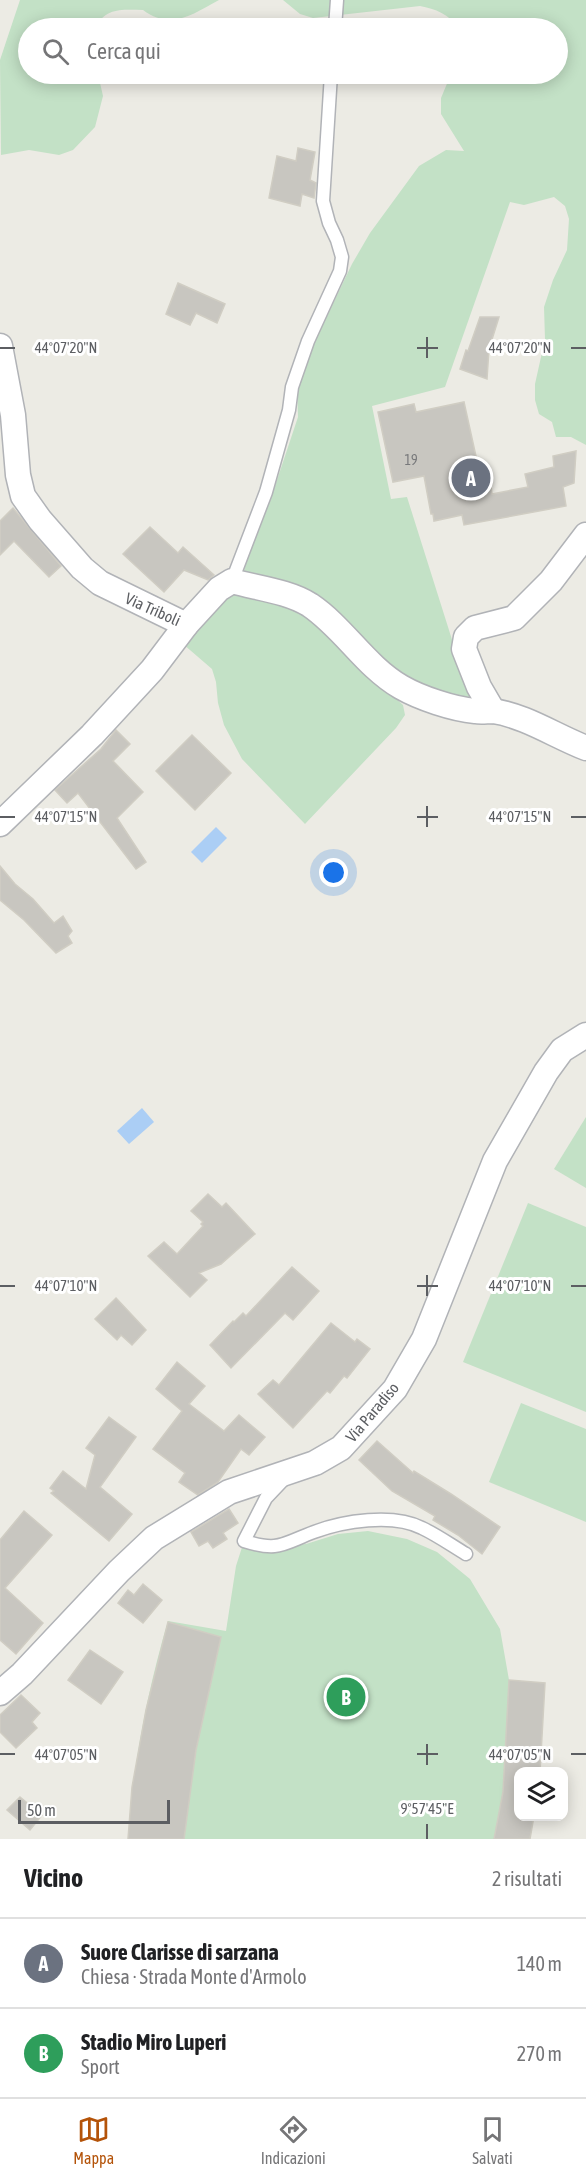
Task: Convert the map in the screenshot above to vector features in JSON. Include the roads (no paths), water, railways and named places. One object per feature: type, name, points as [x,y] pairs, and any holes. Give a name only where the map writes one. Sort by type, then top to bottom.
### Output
[{"type":"street","name":"Via Triboli","points":[[0,346],[13,415],[18,476],[23,496],[40,520],[82,568],[100,584],[186,625],[219,589],[232,581]]},
{"type":"street","points":[[493,711],[479,687],[464,649],[466,638],[474,628],[514,618],[551,581],[586,535]]},
{"type":"street","points":[[232,581],[308,603],[322,614],[374,668],[403,688],[447,705],[475,711],[493,711],[540,726],[586,748]]},
{"type":"street","points":[[0,825],[92,735],[152,670],[186,625]]},
{"type":"street","name":"Via Paradiso","points":[[0,1693],[22,1674],[153,1538],[229,1492],[315,1463],[341,1448],[394,1389],[424,1339],[495,1161],[546,1072],[562,1050],[586,1035]]},
{"type":"lane","points":[[335,18],[337,0]]},
{"type":"lane","points":[[232,581],[266,492],[289,410],[292,387],[308,341],[340,271],[342,257],[323,201],[330,84]]},
{"type":"lane","points":[[291,1471],[266,1498],[244,1541],[262,1547],[277,1547],[344,1523],[379,1520],[404,1522],[420,1527],[466,1554]]},
{"type":"water","points":[[216,827],[227,838],[202,863],[191,852]]},
{"type":"water","points":[[142,1108],[154,1122],[129,1144],[117,1131]]},
{"type":"place","name":"Suore Clarisse di sarzana","points":[[471,478]]},
{"type":"place","name":"Stadio Miro Luperi","points":[[346,1697]]}]
